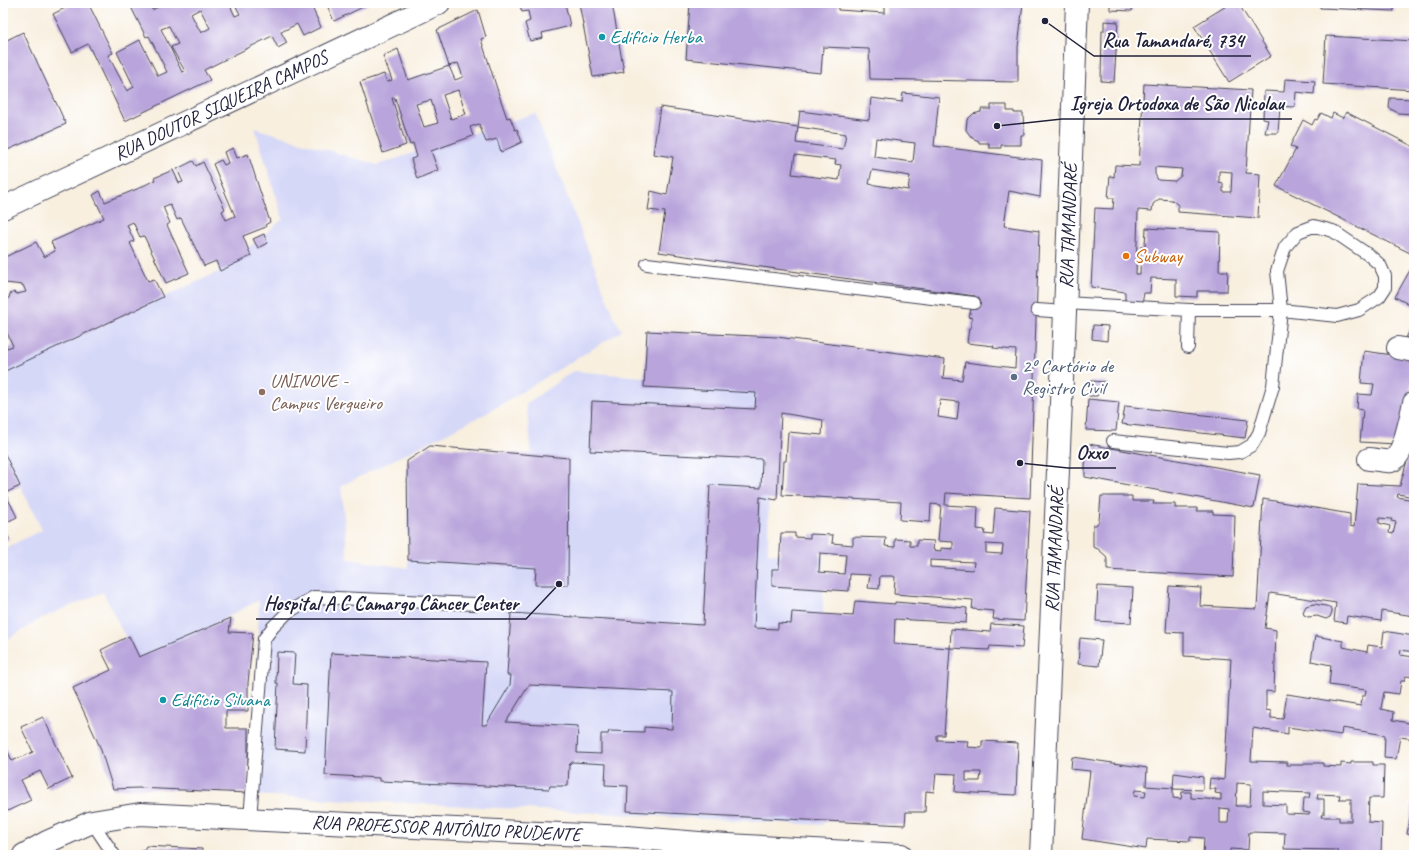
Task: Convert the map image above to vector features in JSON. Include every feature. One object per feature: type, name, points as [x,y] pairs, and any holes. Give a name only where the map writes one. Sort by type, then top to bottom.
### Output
[{"type":"street","name":"RUA DOUTOR SIQUEIRA CAMPOS","points":[[3,208],[439,3]]},
{"type":"street","name":"RUA TAMANDARÉ","points":[[1040,855],[1065,308],[1077,3]]},
{"type":"street","points":[[1369,459],[1390,461],[1396,458],[1403,446],[1414,403]]},
{"type":"street","name":"RUA PROFESSOR ANTÔNIO PRUDENTE","points":[[24,855],[47,842],[92,822],[140,814],[627,837],[711,849],[901,855]]},
{"type":"lane","points":[[1037,310],[1065,308],[1281,310],[1337,316],[1359,310],[1379,297],[1385,288],[1384,276],[1380,265],[1370,256],[1332,230],[1314,226],[1298,232],[1285,247],[1278,272],[1281,310],[1273,386],[1259,433],[1252,445],[1240,452],[1228,454],[1113,441]]},
{"type":"lane","points":[[647,264],[974,303]]},
{"type":"lane","points":[[1188,347],[1189,310]]},
{"type":"lane","points":[[250,819],[264,639],[273,627],[288,612],[314,597],[475,604]]},
{"type":"lane","points":[[92,822],[114,855]]},
{"type":"shaded area","points":[[535,113],[615,319],[622,331],[487,413],[341,486],[348,559],[408,568],[407,461],[532,454],[526,404],[573,371],[770,388],[768,553],[823,557],[823,825],[253,795],[259,600],[207,628],[139,657],[121,629],[103,592],[42,618],[3,642],[3,549],[42,530],[3,450],[3,372],[220,271],[283,219],[255,128],[377,165]]},
{"type":"building","points":[[68,3],[88,3],[113,53],[108,55],[127,91],[134,87],[117,52],[140,40],[158,76],[167,72],[149,36],[146,37],[129,3],[148,3],[152,10],[166,3],[229,3],[235,16],[240,14],[234,3],[310,3],[321,27],[303,36],[297,24],[281,32],[287,43],[278,48],[272,36],[204,70],[210,80],[125,121],[88,44],[72,52],[53,14],[69,6]],"holes":[[[200,9],[210,28],[201,33],[191,14]],[[169,26],[178,44],[171,47],[185,71],[182,72],[161,29]]]},
{"type":"building","points":[[326,3],[371,3],[334,21]]},
{"type":"building","points":[[519,3],[565,3],[570,26],[542,33],[543,38],[530,41],[525,23],[530,21],[528,11],[522,12]]},
{"type":"building","name":"Edifício Herba","points":[[579,3],[612,3],[624,72],[593,77]]},
{"type":"building","points":[[690,3],[838,3],[838,10],[885,13],[885,3],[1023,3],[1018,47],[1018,82],[870,79],[869,49],[823,47],[821,73],[686,59]]},
{"type":"building","points":[[1110,3],[1133,3],[1132,11],[1110,10]]},
{"type":"building","points":[[1231,3],[1238,3],[1271,56],[1229,82],[1194,26]]},
{"type":"building","points":[[1320,3],[1394,3],[1394,11],[1320,8]]},
{"type":"building","points":[[478,10],[486,37],[481,39],[500,98],[507,118],[510,117],[522,142],[501,152],[497,139],[486,142],[479,124],[470,127],[473,136],[431,151],[438,170],[417,179],[411,159],[417,157],[413,143],[410,145],[395,98],[392,98],[406,145],[383,153],[360,82],[384,74],[387,82],[392,80],[383,56],[398,49],[408,80],[449,66],[437,30]],"holes":[[[458,63],[463,77],[455,80],[449,66]],[[458,90],[466,114],[451,119],[443,95]],[[431,100],[438,123],[424,127],[416,104]]]},
{"type":"building","points":[[1104,21],[1118,22],[1114,82],[1101,81],[1102,31],[1104,31]]},
{"type":"building","points":[[23,32],[66,124],[3,152],[3,42]]},
{"type":"building","points":[[1326,36],[1414,41],[1414,90],[1323,84]]},
{"type":"building","points":[[1285,79],[1315,81],[1314,94],[1296,92],[1295,106],[1280,106],[1278,133],[1265,133],[1268,120],[1263,119],[1264,91],[1284,92]]},
{"type":"building","points":[[1144,84],[1251,90],[1246,173],[1260,174],[1258,218],[1178,212],[1178,205],[1172,200],[1159,199],[1153,204],[1152,211],[1138,210],[1136,274],[1140,274],[1141,246],[1145,246],[1146,228],[1220,232],[1219,271],[1228,271],[1227,291],[1197,291],[1197,297],[1176,296],[1176,279],[1151,278],[1150,293],[1144,293],[1142,304],[1125,302],[1125,292],[1091,287],[1095,208],[1113,209],[1114,198],[1108,198],[1110,176],[1114,177],[1115,165],[1139,166]],"holes":[[[1155,167],[1182,169],[1181,176],[1175,181],[1158,180],[1155,174]],[[1219,171],[1232,172],[1231,192],[1223,192],[1223,183],[1219,182]]]},
{"type":"building","points":[[903,93],[939,97],[934,146],[1042,160],[1040,197],[1009,191],[1004,226],[1039,231],[1030,498],[946,493],[945,505],[978,507],[977,529],[985,530],[984,534],[993,535],[995,508],[1030,511],[1024,621],[993,619],[994,611],[972,609],[973,600],[894,594],[895,577],[893,576],[880,576],[879,589],[868,588],[870,575],[850,574],[849,591],[772,586],[772,569],[779,569],[781,533],[795,533],[795,537],[810,538],[810,534],[833,535],[832,543],[853,545],[853,537],[886,538],[885,546],[895,547],[895,539],[910,540],[910,546],[917,546],[917,540],[934,541],[933,550],[941,551],[941,548],[953,549],[953,542],[938,541],[941,505],[931,504],[930,522],[900,520],[901,502],[782,495],[784,461],[786,461],[788,432],[822,435],[823,420],[781,413],[777,500],[760,497],[754,628],[778,629],[778,623],[791,624],[792,612],[853,616],[855,601],[895,604],[895,602],[967,608],[966,623],[895,619],[894,644],[950,648],[944,735],[937,735],[937,740],[968,741],[967,747],[982,748],[982,741],[1018,743],[1016,795],[955,792],[956,774],[936,773],[934,792],[926,791],[925,812],[906,812],[905,825],[627,811],[628,786],[605,785],[606,764],[572,762],[569,765],[568,786],[550,786],[549,789],[380,781],[380,778],[325,775],[331,653],[486,662],[482,725],[486,725],[510,685],[511,675],[507,675],[511,613],[703,625],[710,485],[761,488],[762,459],[590,451],[592,401],[755,409],[756,393],[644,387],[647,331],[777,337],[945,359],[943,378],[962,380],[965,362],[1015,368],[1016,350],[993,348],[994,346],[967,343],[972,318],[969,317],[971,309],[973,309],[975,296],[659,252],[665,212],[648,210],[651,191],[667,195],[673,157],[653,154],[660,107],[798,127],[800,111],[869,120],[871,98],[902,102]],"holes":[[[798,127],[846,134],[843,149],[796,143]],[[876,138],[915,143],[913,162],[874,157]],[[795,155],[836,160],[835,164],[841,165],[839,180],[792,174]],[[872,170],[910,176],[908,190],[869,184]],[[940,400],[959,402],[957,420],[938,417]],[[986,544],[1003,545],[1002,554],[986,553]],[[820,553],[846,555],[844,574],[819,572]],[[930,560],[974,562],[973,570],[930,567]],[[529,685],[673,692],[672,729],[644,727],[644,732],[609,731],[608,734],[601,734],[601,754],[577,753],[578,726],[506,722]],[[966,772],[981,772],[980,781],[966,781]]]},
{"type":"building","points":[[1390,98],[1414,99],[1414,114],[1398,113],[1389,108]]},
{"type":"building","points":[[991,105],[1007,105],[1007,111],[1023,113],[1024,135],[1021,135],[1021,145],[1001,145],[1001,148],[989,148],[989,143],[979,143],[979,141],[972,138],[966,130],[967,120],[973,114],[981,112],[981,109],[991,109]]},
{"type":"building","points":[[1346,112],[1414,147],[1414,255],[1276,186],[1296,149],[1290,146],[1303,120],[1312,125],[1321,113],[1331,118],[1333,113],[1343,118]]},
{"type":"building","points":[[233,148],[237,158],[248,154],[270,222],[265,225],[266,227],[243,236],[251,256],[220,271],[216,261],[204,266],[181,218],[177,220],[170,204],[163,207],[170,223],[167,225],[189,273],[166,283],[144,236],[140,237],[133,222],[127,225],[134,241],[130,243],[148,281],[154,279],[163,297],[3,372],[3,339],[7,348],[13,346],[3,324],[3,305],[9,298],[10,294],[14,292],[17,294],[26,292],[23,285],[5,283],[3,279],[3,258],[36,242],[44,257],[55,251],[51,242],[104,218],[93,195],[100,191],[105,202],[137,189],[155,180],[154,178],[173,170],[179,183],[183,182],[177,169],[193,161],[196,166],[203,162],[225,209],[222,211],[226,220],[235,216],[213,164],[221,160],[224,165],[228,163],[224,152]]},
{"type":"building","points":[[264,234],[267,243],[258,248],[253,239]]},
{"type":"building","points":[[1414,263],[1414,307],[1395,297]]},
{"type":"building","points":[[1414,322],[1414,340],[1405,340]]},
{"type":"building","points":[[1093,325],[1108,326],[1107,341],[1092,339]]},
{"type":"building","points":[[1364,351],[1414,358],[1414,376],[1396,444],[1360,442],[1363,410],[1357,409],[1358,394],[1372,395],[1374,384],[1361,383]]},
{"type":"building","points":[[1091,381],[1106,382],[1106,385],[1097,396],[1089,396]]},
{"type":"building","points":[[1088,399],[1119,402],[1116,431],[1086,430]]},
{"type":"building","points":[[1125,406],[1248,420],[1245,438],[1122,424]]},
{"type":"building","points":[[1414,435],[1414,497],[1398,494],[1397,497],[1414,500],[1414,616],[1382,611],[1381,621],[1347,616],[1346,623],[1334,621],[1336,603],[1270,593],[1265,628],[1276,630],[1274,692],[1266,691],[1266,710],[1271,711],[1271,718],[1283,719],[1287,694],[1361,706],[1362,696],[1365,696],[1366,690],[1329,685],[1331,665],[1311,661],[1315,636],[1343,641],[1343,647],[1367,652],[1368,645],[1382,647],[1384,631],[1414,636],[1414,652],[1401,650],[1400,655],[1414,657],[1414,677],[1406,676],[1404,681],[1401,681],[1399,694],[1384,692],[1381,709],[1394,712],[1393,720],[1414,724],[1414,739],[1400,737],[1396,759],[1384,758],[1385,735],[1342,728],[1341,735],[1288,727],[1288,734],[1253,728],[1251,761],[1287,762],[1287,765],[1323,763],[1323,766],[1341,767],[1341,763],[1351,764],[1351,762],[1373,762],[1373,765],[1384,765],[1383,798],[1369,798],[1368,822],[1382,823],[1381,855],[1338,855],[1338,850],[1284,849],[1285,833],[1249,832],[1248,850],[1230,849],[1230,855],[1203,855],[1204,838],[1190,837],[1190,841],[1147,839],[1146,849],[1082,839],[1090,771],[1071,769],[1072,757],[1147,768],[1146,786],[1173,788],[1173,798],[1181,799],[1182,792],[1191,792],[1191,798],[1221,800],[1221,794],[1215,793],[1216,789],[1209,789],[1210,778],[1224,780],[1231,659],[1184,656],[1184,633],[1166,632],[1169,586],[1201,588],[1200,606],[1257,609],[1263,499],[1350,514],[1350,526],[1354,527],[1358,484],[1400,486]],"holes":[[[1379,518],[1392,519],[1391,521],[1396,522],[1393,534],[1389,533],[1390,526],[1379,523]],[[1237,783],[1251,784],[1250,806],[1236,806]],[[1135,790],[1146,791],[1145,797],[1134,796]],[[1263,791],[1310,793],[1309,798],[1304,798],[1303,812],[1310,813],[1309,815],[1286,814],[1286,805],[1263,804]],[[1318,794],[1340,795],[1339,799],[1351,799],[1351,821],[1339,821],[1339,817],[1321,817],[1322,814],[1324,814],[1324,799],[1317,799]],[[1220,808],[1229,809],[1228,823],[1220,823]]]},
{"type":"building","points":[[1089,444],[1260,475],[1254,508],[1085,477],[1085,465]]},
{"type":"building","points":[[430,446],[569,458],[568,585],[535,585],[536,568],[408,560],[407,461]]},
{"type":"building","points":[[3,450],[20,486],[5,493],[17,517],[3,524]]},
{"type":"building","points":[[1101,496],[1132,496],[1132,501],[1154,501],[1153,504],[1175,504],[1175,508],[1197,508],[1197,511],[1213,511],[1213,514],[1235,515],[1233,577],[1107,570],[1106,556],[1098,549],[1093,547],[1093,525],[1096,525],[1099,521]]},
{"type":"building","points":[[3,528],[9,539],[3,542]]},
{"type":"building","points":[[1098,586],[1133,588],[1131,623],[1096,621]]},
{"type":"building","points":[[1314,604],[1326,606],[1332,609],[1330,617],[1326,619],[1317,616],[1308,617],[1304,615],[1303,612],[1306,606]]},
{"type":"building","name":"Edifício Silvana","points":[[231,618],[229,632],[253,633],[248,683],[248,711],[226,711],[226,728],[248,728],[248,793],[138,788],[113,789],[100,747],[73,688],[111,670],[101,650],[129,636],[139,657]]},
{"type":"building","points":[[991,624],[1024,626],[1022,648],[990,646],[989,650],[950,648],[951,629],[990,632]]},
{"type":"building","points":[[1080,638],[1102,640],[1099,666],[1078,664]]},
{"type":"building","points":[[277,652],[295,653],[293,684],[307,685],[305,751],[275,749],[278,683],[276,683]]},
{"type":"building","points":[[43,717],[72,778],[49,789],[40,771],[21,780],[31,800],[3,813],[3,746],[5,745],[12,761],[33,752],[21,727]]},
{"type":"building","points":[[1174,773],[1203,777],[1203,790],[1173,789]]},
{"type":"building","points":[[1414,802],[1414,836],[1407,834]]},
{"type":"building","points":[[146,846],[202,849],[202,855],[134,854],[144,850]]},
{"type":"place","name":"Rua Tamandaré, 734","points":[[1045,21]]},
{"type":"place","name":"Edifício Herba","points":[[602,37]]},
{"type":"place","name":"Igreja Ortodoxa de São Nicolau","points":[[997,126]]},
{"type":"place","name":"Subway","points":[[1126,256]]},
{"type":"place","name":"2º Cartório de Registro Civil","points":[[1014,377]]},
{"type":"place","name":"UNINOVE - Campus Vergueiro","points":[[262,392]]},
{"type":"place","name":"Oxxo","points":[[1020,463]]},
{"type":"place","name":"Hospital A C Camargo Câncer Center","points":[[559,584]]},
{"type":"place","name":"Edifício Silvana","points":[[163,700]]}]
